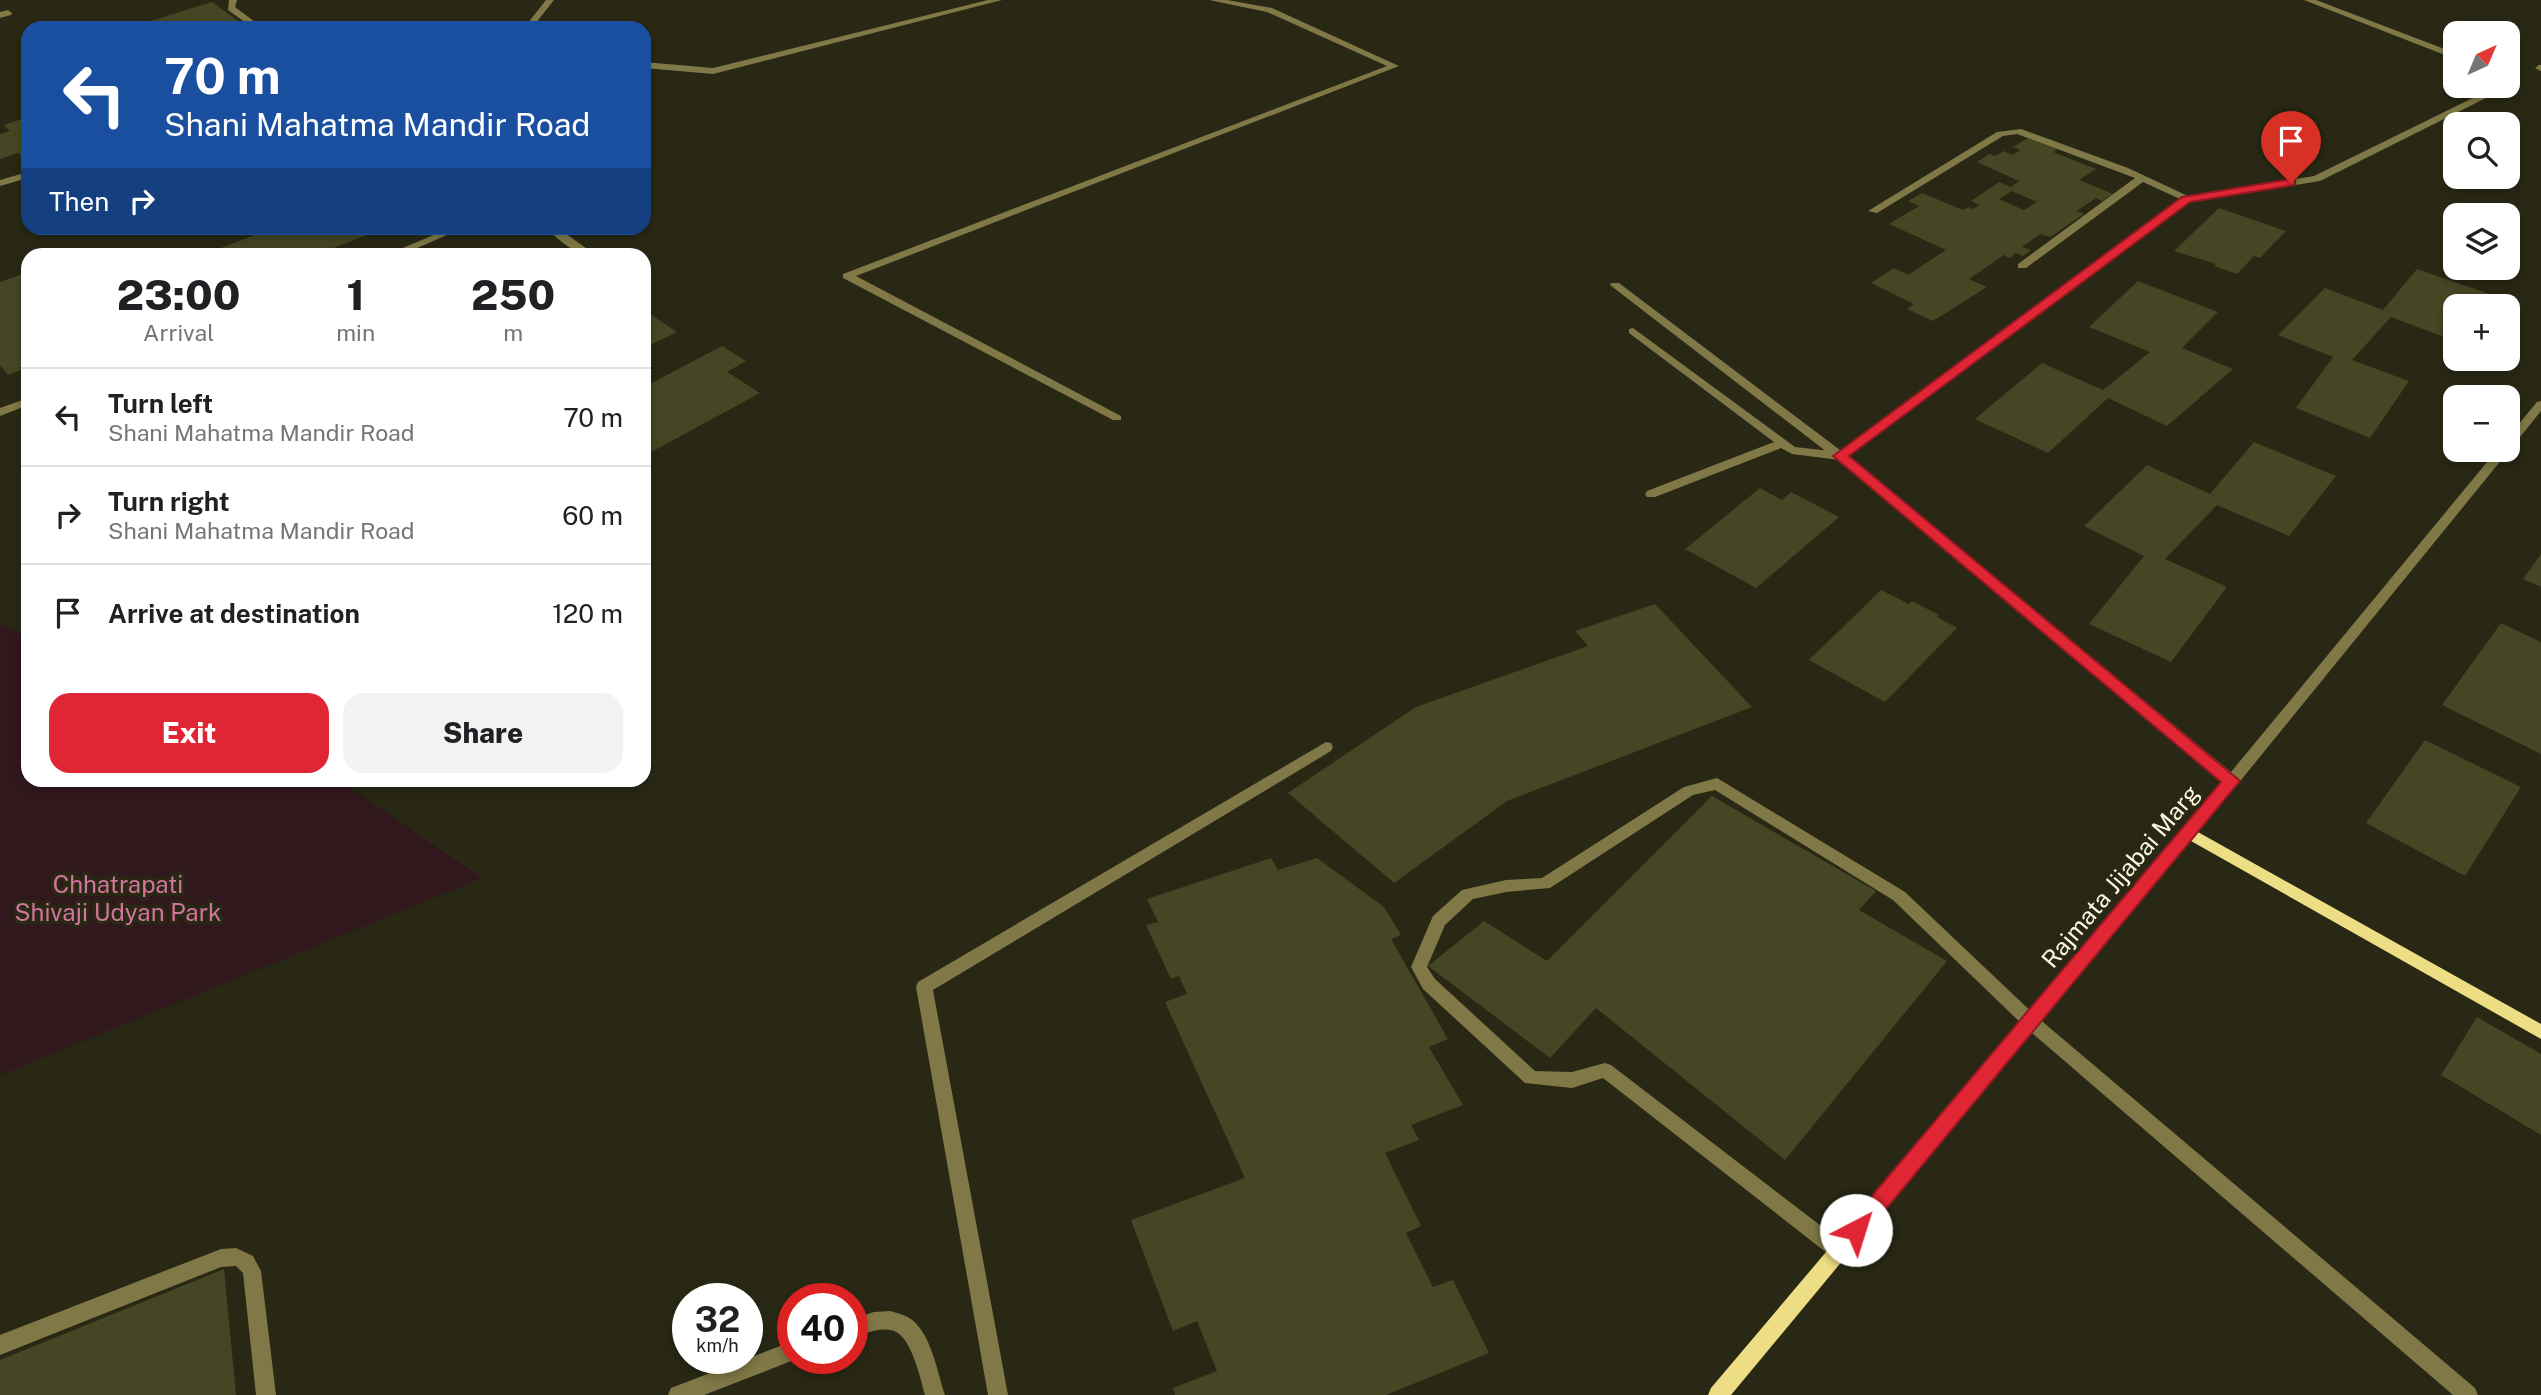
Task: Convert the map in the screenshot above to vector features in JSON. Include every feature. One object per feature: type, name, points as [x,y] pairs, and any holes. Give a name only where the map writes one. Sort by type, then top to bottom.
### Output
[{"type":"street","points":[[233,0],[231,8],[249,21]]},
{"type":"street","points":[[534,21],[550,0]]},
{"type":"street","points":[[651,66],[713,71],[998,0]]},
{"type":"street","points":[[1117,418],[847,276],[1395,66],[1269,10],[1213,0]]},
{"type":"street","points":[[2308,0],[2443,51]]},
{"type":"street","points":[[1633,331],[1792,450],[1840,456],[2186,199],[2317,179],[2479,98]]},
{"type":"street","points":[[1873,211],[2000,134],[2018,131],[2143,178],[2186,199]]},
{"type":"street","points":[[0,183],[21,177]]},
{"type":"street","points":[[2022,266],[2143,178]]},
{"type":"street","points":[[409,248],[441,235]]},
{"type":"street","points":[[561,235],[579,248]]},
{"type":"street","points":[[1615,285],[1840,456],[2232,781]]},
{"type":"street","points":[[0,412],[21,404]]},
{"type":"street","points":[[2520,429],[2541,404]]},
{"type":"street","points":[[1651,494],[1782,443]]},
{"type":"street","name":"Rajmata Jijabai Marg","points":[[1718,1395],[2189,833],[2493,462]]},
{"type":"street","points":[[998,1395],[924,987],[1326,747]]},
{"type":"street","points":[[1839,1251],[1605,1070],[1572,1080],[1531,1079],[1429,984],[1419,967],[1439,921],[1468,894],[1506,886],[1545,884],[1689,791],[1717,784],[1899,896],[2031,1022],[2469,1395]]},
{"type":"street","points":[[2189,833],[2541,1032]]},
{"type":"street","points":[[0,1345],[221,1258],[241,1257],[248,1262],[252,1271],[266,1395]]},
{"type":"street","points":[[868,1322],[888,1318],[902,1322],[914,1336],[935,1395]]},
{"type":"street","points":[[678,1395],[777,1356]]},
{"type":"green space","name":"Chhatrapati Shivaji Udyan Park","points":[[0,625],[21,634],[21,787],[349,787],[482,878],[0,1075]]},
{"type":"building","points":[[212,2],[238,21],[150,21]]},
{"type":"building","points":[[21,119],[21,155],[18,153],[0,159],[0,134],[10,131],[4,125]]},
{"type":"building","points":[[2028,138],[2057,149],[2053,152],[2096,169],[2079,180],[2113,194],[2102,201],[2096,198],[2077,211],[2084,214],[2050,237],[2040,234],[2022,247],[2031,250],[2023,256],[2016,253],[2010,258],[2004,255],[1969,279],[1987,287],[1933,321],[1907,309],[1914,304],[1871,283],[1894,268],[1908,275],[1946,250],[1889,224],[1919,206],[1908,201],[1922,193],[1963,210],[1968,207],[1973,209],[1980,205],[1971,201],[1999,182],[2011,187],[2019,181],[1977,162],[1989,154],[1995,156],[2004,151],[2012,155],[2020,150],[2013,147]],"holes":[[[2012,191],[2037,202],[2024,210],[1999,199]]]},
{"type":"building","points":[[2219,208],[2286,231],[2260,258],[2254,256],[2237,274],[2214,266],[2216,264],[2174,251]]},
{"type":"building","points":[[255,235],[367,235],[334,248],[221,248]]},
{"type":"building","points":[[2417,269],[2489,294],[2443,294],[2443,336],[2391,317],[2352,360],[2409,381],[2370,438],[2296,408],[2333,357],[2278,335],[2325,288],[2383,310]]},
{"type":"building","points":[[21,274],[21,370],[8,375],[0,365],[0,282]]},
{"type":"building","points":[[2138,281],[2218,312],[2182,348],[2233,369],[2167,426],[2108,398],[2048,453],[1975,419],[2042,363],[2103,390],[2150,352],[2089,327]]},
{"type":"building","points":[[651,315],[677,332],[651,345]]},
{"type":"building","points":[[722,346],[746,361],[727,372],[760,393],[651,452],[651,383]]},
{"type":"building","points":[[2254,442],[2336,476],[2289,536],[2217,505],[2165,559],[2227,587],[2171,662],[2089,624],[2144,556],[2084,526],[2147,465],[2210,494]]},
{"type":"building","points":[[1760,488],[1782,500],[1791,492],[1839,517],[1756,588],[1685,549]]},
{"type":"building","points":[[2541,554],[2541,587],[2523,579]]},
{"type":"building","points":[[1881,590],[1909,604],[1912,601],[1957,628],[1885,702],[1809,660]]},
{"type":"building","points":[[1655,604],[1752,707],[1507,801],[1394,883],[1288,793],[1416,707],[1588,646],[1575,631]]},
{"type":"building","points":[[2501,623],[2541,642],[2541,754],[2442,705]]},
{"type":"building","points":[[2425,740],[2521,787],[2465,876],[2366,823]]},
{"type":"building","points":[[1712,796],[1876,891],[1859,910],[1947,961],[1785,1160],[1596,1008],[1550,1058],[1428,966],[1484,921],[1547,961]]},
{"type":"building","points":[[1271,858],[1278,870],[1317,858],[1384,907],[1401,935],[1391,939],[1448,1039],[1429,1047],[1463,1105],[1411,1125],[1419,1140],[1385,1153],[1421,1226],[1406,1233],[1433,1287],[1453,1280],[1489,1353],[1386,1395],[1175,1395],[1173,1388],[1217,1371],[1197,1321],[1173,1331],[1131,1220],[1245,1178],[1165,1002],[1187,994],[1179,976],[1171,979],[1146,925],[1158,922],[1147,899]]},
{"type":"building","points":[[2477,1017],[2541,1054],[2541,1135],[2441,1075]]},
{"type":"building","points":[[224,1269],[236,1395],[0,1395],[0,1360]]},
{"type":"route","points":[[1856,1230],[2232,781],[1840,456],[2186,199],[2291,183]]}]
